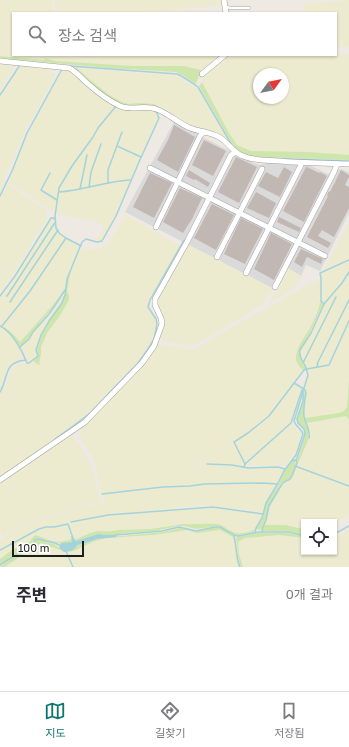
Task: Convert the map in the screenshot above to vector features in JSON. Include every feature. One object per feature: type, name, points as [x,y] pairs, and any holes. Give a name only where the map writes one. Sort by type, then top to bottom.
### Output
[{"type":"street","points":[[224,0],[226,12]]},
{"type":"street","points":[[202,74],[224,56]]},
{"type":"street","points":[[0,60],[69,68],[74,70],[88,84],[120,106],[126,108],[149,107],[155,109],[167,114],[192,129],[220,138],[236,152],[248,158],[349,164]]},
{"type":"street","points":[[156,226],[200,136],[204,132]]},
{"type":"street","points":[[0,480],[85,422],[142,363],[154,346],[162,324],[156,309],[155,299],[231,155],[236,152]]},
{"type":"street","points":[[246,273],[302,162]]},
{"type":"street","points":[[275,286],[337,164]]},
{"type":"street","points":[[150,168],[325,256]]},
{"type":"street","points":[[217,257],[262,169]]},
{"type":"lane","points":[[225,7],[249,8]]},
{"type":"shaded area","points":[[174,122],[259,165],[268,163],[296,165],[307,164],[328,174],[341,169],[349,172],[349,213],[320,271],[306,265],[301,276],[288,268],[276,290],[125,212]]},
{"type":"green space","points":[[0,0],[51,0],[54,12],[12,12],[12,43],[0,38]]},
{"type":"green space","points":[[54,0],[223,0],[224,5],[150,12],[57,12]]},
{"type":"green space","points":[[349,0],[349,47],[337,47],[337,12],[305,12],[304,4]]},
{"type":"green space","points":[[0,39],[12,45],[12,56],[222,56],[201,70],[184,66],[133,66],[56,61],[45,58],[44,60],[0,56]]},
{"type":"green space","points":[[337,52],[349,55],[349,155],[309,152],[251,151],[237,145],[202,82],[202,77],[227,56],[337,56]]},
{"type":"green space","points":[[0,56],[44,60],[45,58],[56,61],[133,66],[184,66],[201,70],[196,84],[176,72],[108,68],[0,58]]},
{"type":"green space","points":[[0,62],[15,64],[0,90]]},
{"type":"green space","points":[[21,65],[42,66],[55,75],[55,77],[26,129],[4,178],[5,183],[0,192],[0,96]]},
{"type":"green space","points":[[71,67],[77,68],[109,95],[122,102],[128,104],[154,104],[168,112],[157,107],[145,105],[123,105],[116,102],[96,88]]},
{"type":"green space","points":[[77,68],[172,75],[178,77],[198,89],[228,140],[215,133],[185,123],[154,104],[128,104],[122,102],[109,95]]},
{"type":"green space","points":[[63,70],[70,70],[115,105],[71,166],[59,188],[57,199],[42,190],[50,172],[40,191],[57,200],[53,211],[9,183],[9,180],[28,133]]},
{"type":"green space","points":[[202,82],[237,145],[251,151],[309,152],[349,155],[349,160],[260,157],[242,153],[233,145],[199,86]]},
{"type":"green space","points":[[116,106],[125,110],[149,109],[157,113],[159,118],[141,156],[117,146],[122,132],[108,170],[108,183],[89,187],[100,143],[91,172],[88,187],[80,189],[59,191],[72,166]],"holes":[[[87,154],[80,189],[82,172]]]},
{"type":"green space","points":[[117,147],[140,157],[131,180],[108,183],[109,170]]},
{"type":"green space","points":[[131,181],[116,216],[104,237],[100,241],[95,239],[101,234],[104,226],[98,222],[56,213],[59,192]]},
{"type":"green space","points":[[7,184],[47,211],[47,219],[0,292],[0,198]]},
{"type":"green space","points":[[126,215],[180,246],[148,306],[149,310],[156,319],[153,339],[137,363],[83,418],[0,478],[0,395],[7,382],[10,372],[20,363],[29,364],[33,361],[39,365],[41,347],[47,333],[69,300],[67,291],[69,278],[71,269],[79,251],[84,249],[97,249],[105,246],[110,241]]},
{"type":"green space","points":[[51,218],[55,219],[57,231],[12,298],[58,231],[65,238],[29,291],[6,320],[0,325],[0,297],[15,276]]},
{"type":"green space","points":[[349,222],[349,259],[325,269]]},
{"type":"green space","points":[[66,238],[80,246],[66,278],[65,289],[53,305],[20,342],[12,333],[2,326],[30,292]]},
{"type":"green space","points":[[189,245],[272,288],[263,304],[191,345],[164,341],[160,337],[164,319],[158,304],[158,300]]},
{"type":"green space","points":[[349,261],[349,271],[342,283],[324,304],[321,300],[321,273]]},
{"type":"green space","points":[[288,268],[301,276],[298,282],[292,289],[269,302],[282,281]]},
{"type":"green space","points":[[71,269],[67,291],[69,300],[47,333],[41,347],[39,365],[33,361],[38,356],[37,350],[49,321],[62,303],[65,295],[67,279]]},
{"type":"green space","points":[[349,272],[349,320],[329,365],[307,368],[300,356],[301,350],[311,333],[324,304],[343,283]]},
{"type":"green space","points":[[321,278],[319,306],[310,328],[301,342],[296,354],[297,364],[303,370],[268,416],[234,442],[245,465],[207,464],[248,469],[281,468],[284,469],[278,483],[163,486],[101,494],[95,462],[80,437],[79,430],[133,375],[155,347],[162,345],[195,350],[222,333]]},
{"type":"green space","points":[[65,289],[55,305],[20,347],[3,326],[20,342],[53,305]]},
{"type":"green space","points":[[65,291],[62,302],[48,321],[41,335],[36,349],[36,356],[32,361],[28,362],[27,356],[21,347],[49,314]]},
{"type":"green space","points":[[320,301],[323,304],[299,352],[302,363],[306,369],[303,370],[296,360],[297,351],[315,318]]},
{"type":"green space","points":[[349,322],[349,380],[347,407],[344,411],[339,413],[305,418],[305,388],[308,375],[307,369],[330,366]]},
{"type":"green space","points":[[0,326],[13,337],[26,359],[21,359],[10,365],[0,390]]},
{"type":"green space","points":[[349,380],[349,420],[346,416],[307,423],[305,418],[344,411],[347,407]]},
{"type":"green space","points":[[294,383],[302,389],[291,422],[245,464],[235,442],[269,417]]},
{"type":"green space","points":[[304,390],[304,416],[309,438],[297,466],[296,466],[298,463],[296,460],[299,456],[305,436],[304,429],[298,423],[297,419],[303,401]]},
{"type":"green space","points":[[346,416],[349,420],[349,485],[298,466],[310,433],[307,423]]},
{"type":"green space","points":[[292,423],[300,432],[301,436],[295,455],[285,466],[247,465],[247,464]]},
{"type":"green space","points":[[72,434],[91,465],[101,503],[40,518],[2,536],[0,527],[0,483]]},
{"type":"green space","points":[[295,461],[296,463],[293,474],[288,480],[281,483],[269,506],[261,530],[256,529],[263,518],[266,503],[278,486],[284,471],[291,462]]},
{"type":"green space","points":[[295,467],[349,486],[349,515],[337,521],[337,519],[301,519],[301,528],[286,525],[264,525],[270,506],[282,484],[292,477]]},
{"type":"green space","points":[[206,485],[276,485],[265,503],[262,512],[208,505],[109,514],[39,528],[0,549],[0,540],[19,528],[40,519],[105,503],[102,495]]},
{"type":"green space","points":[[213,507],[262,514],[255,529],[252,531],[238,533],[232,532],[220,524],[183,524],[151,529],[118,530],[86,534],[74,540],[70,524],[108,516]]},
{"type":"green space","points":[[183,524],[219,524],[229,530],[240,533],[255,529],[254,532],[238,535],[219,526],[196,529],[178,526],[155,531],[123,533],[116,535],[98,534],[76,541],[74,540],[89,533],[99,531],[151,529]]},
{"type":"green space","points":[[68,525],[72,539],[63,542],[42,538],[38,535],[34,536],[30,541],[12,550],[0,559],[0,551],[34,532],[46,528]]},
{"type":"green space","points":[[264,525],[286,525],[301,528],[301,535],[285,531],[263,531]]},
{"type":"green space","points":[[215,527],[223,529],[234,536],[240,567],[237,563],[233,537],[220,530],[196,533],[187,530],[153,535],[106,538],[68,552],[80,545],[100,538],[163,532],[180,528],[189,529],[195,532]]},
{"type":"green space","points":[[349,529],[349,567],[243,567],[239,554],[238,542],[245,538],[279,535],[301,538],[301,555],[337,555],[337,534],[343,533]]},
{"type":"green space","points":[[187,530],[196,533],[220,530],[233,536],[237,564],[239,567],[75,567],[68,552],[106,538],[153,535]]},
{"type":"green space","points":[[259,533],[289,533],[301,536],[301,538],[279,535],[245,538],[238,542],[239,554],[243,567],[241,567],[236,538],[239,536]]},
{"type":"green space","points":[[36,535],[57,542],[72,539],[72,542],[57,543],[36,538],[32,546],[16,553],[0,565],[0,559],[12,550],[30,541]]},
{"type":"green space","points":[[38,539],[54,544],[63,551],[41,543],[33,550],[25,553],[5,567],[0,567],[13,557],[32,548]]},
{"type":"green space","points":[[41,543],[66,552],[73,567],[5,567],[25,553],[33,550]]},
{"type":"water","points":[[98,534],[116,535],[117,537],[97,539],[78,545],[73,550],[66,552],[59,548],[61,543],[72,542],[71,536],[76,541]]},
{"type":"building","points":[[174,125],[195,137],[178,172],[157,160]]},
{"type":"building","points":[[204,140],[226,151],[213,176],[192,165]]},
{"type":"building","points":[[236,157],[257,167],[239,203],[218,192]]},
{"type":"building","points":[[284,167],[292,172],[280,197],[258,186],[266,172],[278,178]]},
{"type":"building","points":[[306,167],[327,176],[304,222],[283,211]]},
{"type":"building","points":[[189,170],[210,183],[208,187],[195,179],[194,180],[186,176]]},
{"type":"building","points":[[341,170],[349,175],[345,185],[349,187],[349,208],[334,237],[322,230],[318,236],[331,243],[328,248],[307,237]]},
{"type":"building","points":[[150,173],[172,183],[154,218],[133,207]]},
{"type":"building","points":[[180,188],[202,198],[192,219],[183,233],[163,222]]},
{"type":"building","points":[[256,192],[276,203],[269,218],[247,208]]},
{"type":"building","points":[[212,204],[234,215],[216,250],[194,238]]},
{"type":"building","points":[[279,217],[301,228],[299,232],[277,222]]},
{"type":"building","points":[[241,218],[263,229],[245,264],[224,254]]},
{"type":"building","points":[[271,233],[292,244],[274,280],[254,269]]},
{"type":"building","points":[[301,249],[323,259],[321,264],[307,257],[302,267],[294,262]]},
{"type":"waterway","points":[[0,95],[20,65]]},
{"type":"waterway","points":[[70,66],[180,75],[198,87],[233,147]]},
{"type":"waterway","points":[[0,196],[27,133],[62,69]]},
{"type":"waterway","points":[[81,246],[59,233],[56,228],[55,216],[59,188],[98,128],[117,106]]},
{"type":"waterway","points":[[0,326],[9,332],[27,363],[38,356],[36,350],[41,335],[62,303],[65,295],[67,279],[82,242],[86,239],[97,242],[102,241],[116,216],[159,118],[155,111]]},
{"type":"waterway","points":[[108,183],[108,170],[122,132]]},
{"type":"waterway","points":[[89,187],[91,172],[101,144]]},
{"type":"waterway","points":[[117,146],[141,157]]},
{"type":"waterway","points":[[80,189],[87,155]]},
{"type":"waterway","points":[[262,158],[349,161]]},
{"type":"waterway","points":[[50,173],[41,190],[57,200]]},
{"type":"waterway","points":[[59,192],[131,180]]},
{"type":"waterway","points":[[0,296],[15,276],[51,218],[55,219]]},
{"type":"waterway","points":[[7,296],[55,223]]},
{"type":"waterway","points":[[10,302],[58,230]]},
{"type":"waterway","points":[[2,326],[30,291],[66,238]]},
{"type":"waterway","points":[[55,439],[89,414],[138,363],[148,349],[154,339],[157,324],[156,319],[148,307],[150,300],[184,240]]},
{"type":"waterway","points":[[324,304],[321,301],[320,273],[349,260]]},
{"type":"waterway","points":[[255,533],[256,528],[262,518],[266,503],[284,471],[296,455],[303,434],[294,421],[308,375],[300,357],[300,350],[311,333],[324,304],[342,283],[349,272]]},
{"type":"waterway","points":[[20,347],[29,339],[33,332],[49,314],[65,290]]},
{"type":"waterway","points":[[303,363],[336,297]]},
{"type":"waterway","points":[[317,367],[318,362],[349,300]]},
{"type":"waterway","points":[[245,464],[234,442],[269,416],[304,370],[329,365],[349,321]]},
{"type":"waterway","points":[[0,392],[10,367],[19,361],[26,360]]},
{"type":"waterway","points":[[294,383],[304,389]]},
{"type":"waterway","points":[[244,467],[245,464],[291,423],[302,390],[305,390],[306,393],[304,413],[309,438]]},
{"type":"waterway","points":[[292,461],[296,460],[297,458],[305,434],[304,429],[298,423],[297,419],[303,401],[303,393]]},
{"type":"waterway","points":[[262,532],[269,506],[282,484],[291,478],[297,463],[296,460]]},
{"type":"waterway","points":[[207,464],[232,465],[248,468],[278,467],[285,469]]},
{"type":"waterway","points":[[295,466],[349,486]]},
{"type":"waterway","points":[[102,494],[205,484],[277,484]]},
{"type":"waterway","points":[[71,522],[108,515],[213,507],[263,514]]},
{"type":"waterway","points":[[0,550],[39,529],[46,527],[68,524],[73,538]]},
{"type":"waterway","points":[[337,532],[349,526]]},
{"type":"waterway","points":[[115,535],[162,531],[179,527],[196,531],[220,527],[238,536],[259,532],[289,532],[301,535]]},
{"type":"waterway","points":[[234,535],[240,567]]},
{"type":"waterway","points":[[0,565],[17,554],[32,548],[35,540],[38,539],[61,546]]},
{"type":"waterway","points":[[66,551],[73,567]]}]
